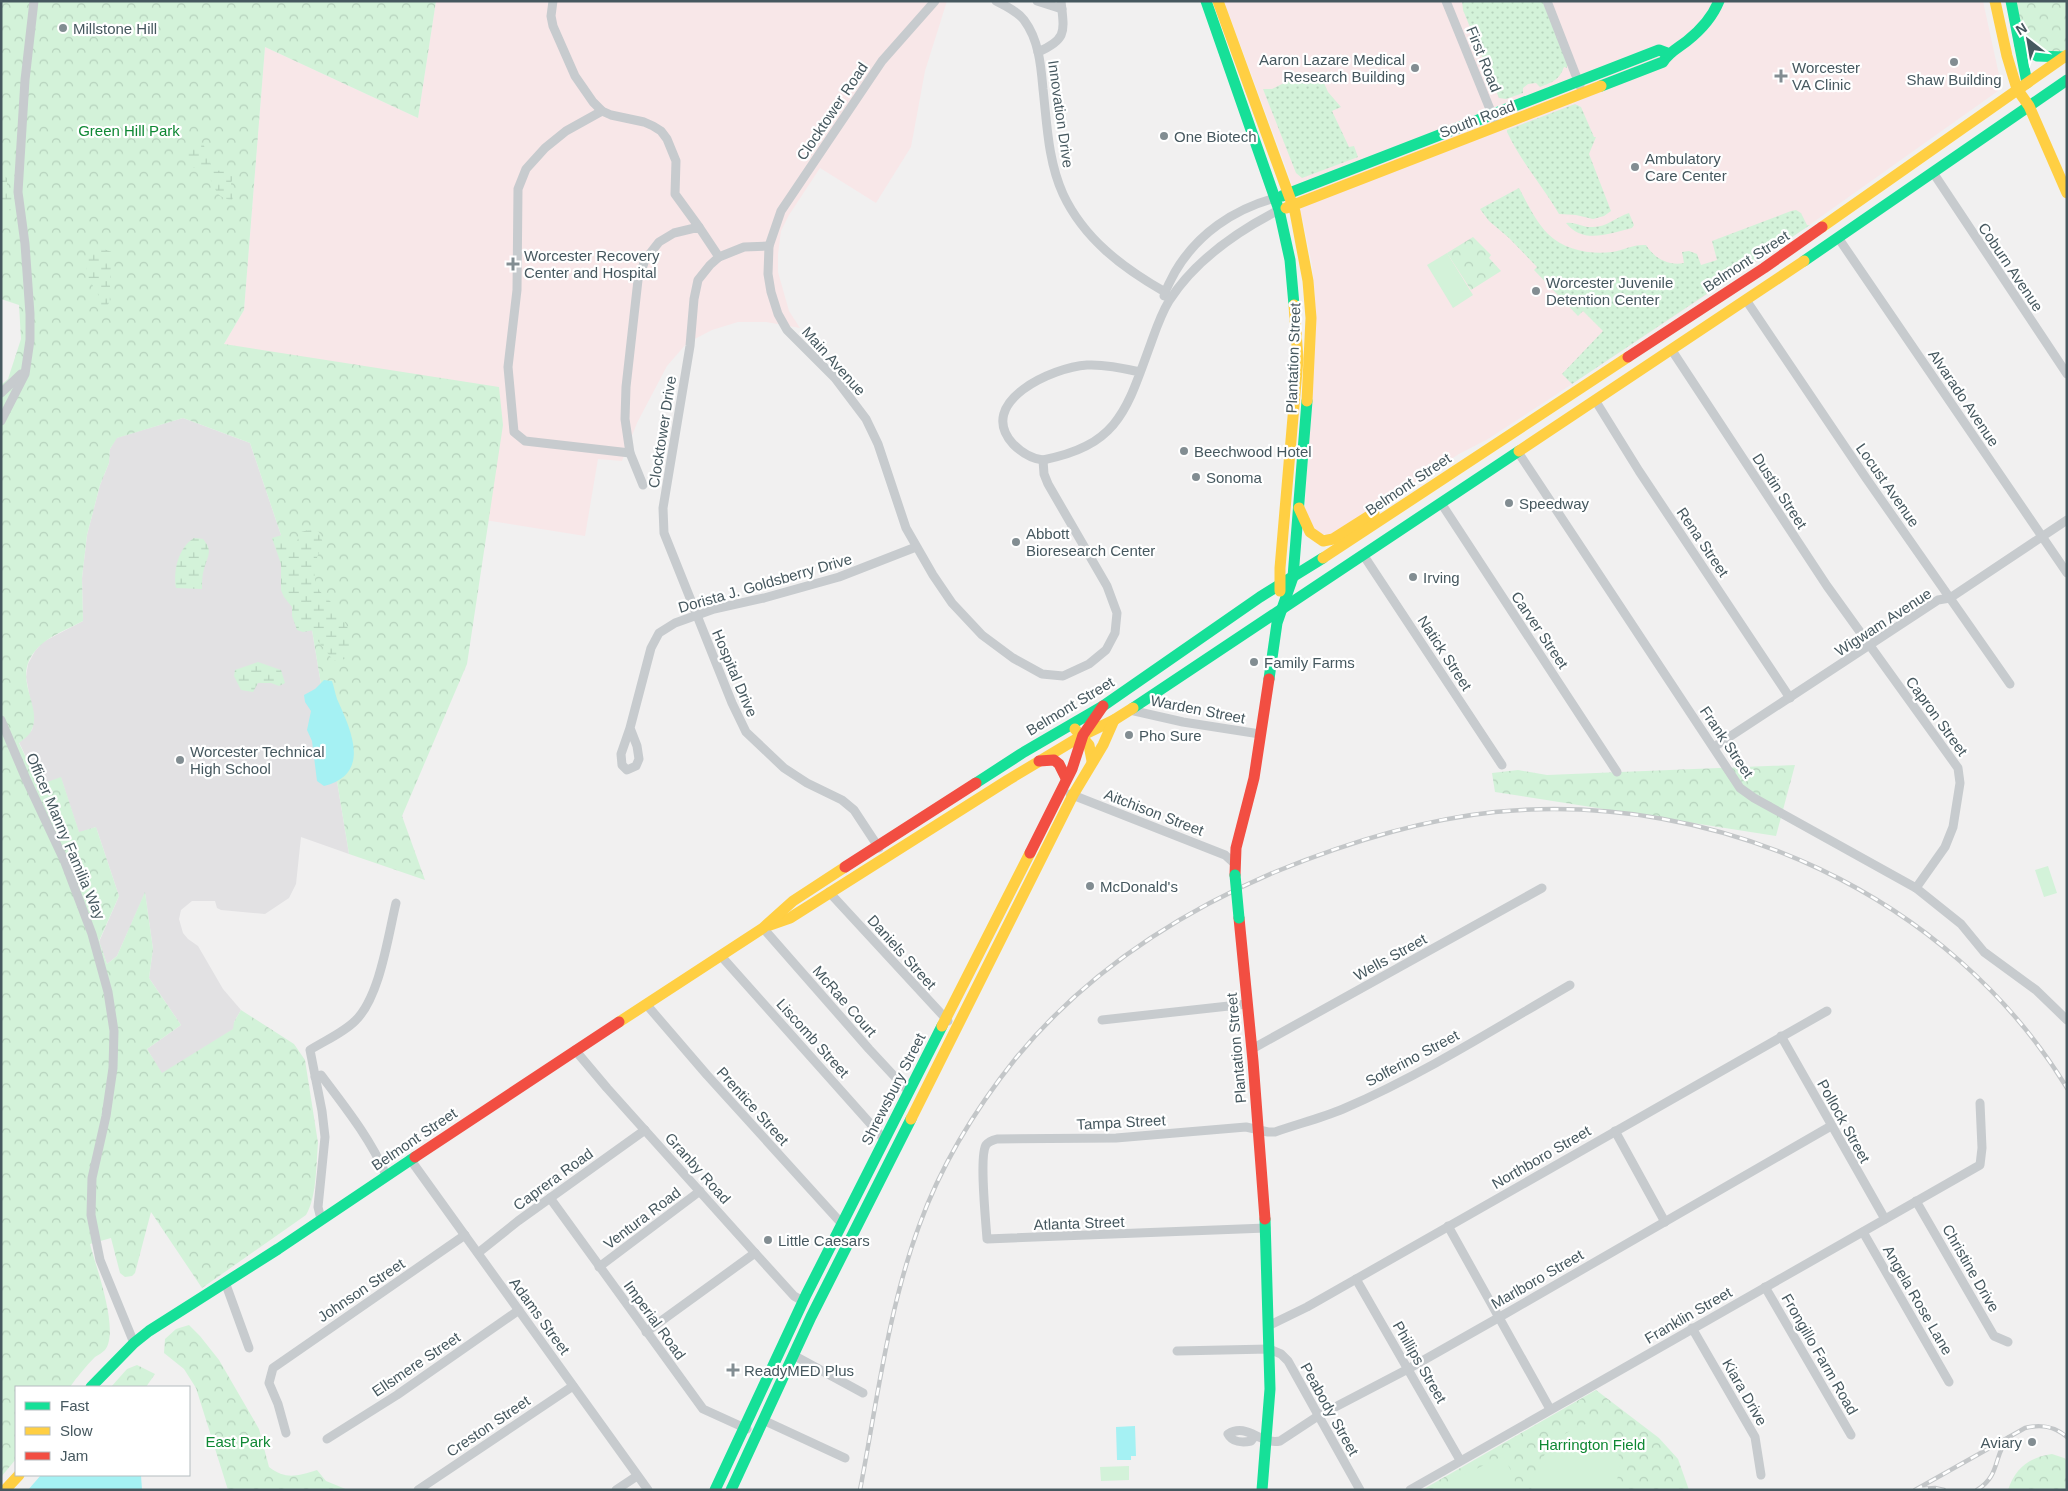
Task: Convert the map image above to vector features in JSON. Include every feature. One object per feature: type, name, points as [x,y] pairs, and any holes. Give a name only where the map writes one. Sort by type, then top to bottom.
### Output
[{"type":"main road","name":"Plantation Street","points":[[1206,1],[1279,210],[1290,260],[1298,355],[1279,585],[1282,609]]},
{"type":"main road","name":"Plantation Street","points":[[1218,1],[1293,206],[1306,267],[1311,318],[1310,366],[1293,577],[1277,623],[1254,778],[1238,840],[1235,870],[1266,1228],[1270,1389],[1262,1490]]},
{"type":"main road","name":"South Road","points":[[1279,210],[1497,128],[1662,62],[1667,53],[1682,46],[1702,30],[1720,1]]},
{"type":"main road","points":[[1995,1],[2006,48],[2067,193]]},
{"type":"main road","points":[[2011,1],[2020,45],[2022,86]]},
{"type":"main road","points":[[2020,45],[2036,56],[2066,56]]},
{"type":"main road","name":"South Road","points":[[1275,198],[1659,50],[1667,53]]},
{"type":"main road","name":"Belmont Street","points":[[92,1386],[134,1343],[575,1050],[763,928],[793,901],[1067,725],[1103,706],[1221,623],[1354,539],[1812,236],[2066,56]]},
{"type":"main road","name":"Belmont Street","points":[[763,928],[790,918],[884,857],[1082,735],[1130,710],[1838,239],[2067,80]]},
{"type":"main road","points":[[1298,508],[1310,535],[1319,541],[1327,541],[1347,531],[1445,467],[1466,464]]},
{"type":"main road","name":"Shrewsbury Street","points":[[715,1490],[803,1301],[1072,769],[1082,735],[1103,706]]},
{"type":"main road","name":"Shrewsbury Street","points":[[731,1490],[813,1312],[1073,795],[1103,745],[1114,720]]},
{"type":"main road","points":[[1067,725],[1082,735],[1089,745],[1092,761]]},
{"type":"main road","points":[[1038,762],[1054,760],[1059,764],[1064,784]]},
{"type":"main road","points":[[5,1490],[18,1476]]},
{"type":"street","points":[[1,421],[21,383],[27,365],[30,340],[30,314],[18,192],[25,80],[34,1]]},
{"type":"street","points":[[553,1],[551,16],[557,38],[579,83],[602,110],[644,122],[661,131],[672,149],[676,161],[675,194],[719,257],[744,247],[769,246]]},
{"type":"street","name":"Clocktower Road","points":[[769,246],[781,211],[815,159],[882,61],[935,1]]},
{"type":"street","name":"Innovation Drive","points":[[996,1],[1011,9],[1024,21],[1033,36],[1038,52],[1050,149],[1059,184],[1068,202],[1086,232],[1107,252],[1144,281],[1165,292]]},
{"type":"street","points":[[1037,1],[1062,5],[1063,31],[1061,37],[1051,47],[1038,52]]},
{"type":"street","name":"First Road","points":[[1446,1],[1497,128]]},
{"type":"street","points":[[1547,1],[1582,93]]},
{"type":"street","name":"Clocktower Drive","points":[[602,110],[566,131],[545,148],[526,169],[518,189],[517,290],[508,367],[514,432],[525,441],[630,453]]},
{"type":"street","name":"Coburn Avenue","points":[[1934,174],[2067,374]]},
{"type":"street","points":[[1140,372],[1106,366],[1086,365],[1072,367],[1043,378],[1015,395],[1009,401],[1004,412],[1003,424],[1007,437],[1019,450],[1038,460],[1043,460],[1079,450],[1110,428],[1125,410],[1140,372],[1160,316],[1165,292],[1183,259],[1211,229],[1245,208],[1275,198]]},
{"type":"street","points":[[1160,316],[1180,287],[1218,248],[1241,231],[1279,210]]},
{"type":"street","points":[[643,485],[630,453],[625,408],[638,280],[645,260],[653,248],[664,238],[681,230],[699,227]]},
{"type":"street","name":"Alvarado Avenue","points":[[1838,239],[2067,573]]},
{"type":"street","name":"Main Avenue","points":[[769,246],[770,284],[778,314],[787,330],[839,383],[866,419],[878,444],[906,528],[939,584],[960,612],[982,635],[1032,670],[1056,676],[1070,674],[1095,661],[1112,642],[1117,626],[1117,613],[1107,586],[1048,484],[1044,474],[1043,460]]},
{"type":"street","name":"Clocktower Drive","points":[[696,615],[664,533],[663,508],[690,346],[694,299],[698,280],[719,257]]},
{"type":"street","name":"Locust Avenue","points":[[1746,300],[2010,684]]},
{"type":"street","name":"Dustin Street","points":[[1671,349],[1788,529],[1869,647]]},
{"type":"street","points":[[1,393],[15,382],[27,365]]},
{"type":"street","name":"Rena Street","points":[[1595,400],[1655,495],[1790,698]]},
{"type":"street","name":"Frank Street","points":[[1518,452],[1736,783],[1754,798],[1916,888],[1961,924],[1984,952],[2036,990],[2067,1020]]},
{"type":"street","name":"Carver Street","points":[[1441,502],[1617,772]]},
{"type":"street","name":"Wigwam Avenue","points":[[1714,747],[1938,600],[1950,598],[2067,520]]},
{"type":"street","name":"Dorista J. Goldsberry Drive","points":[[630,728],[654,638],[659,632],[671,625],[714,608],[764,598],[839,577],[916,547]]},
{"type":"street","name":"Natick Street","points":[[1364,556],[1502,765]]},
{"type":"street","name":"Hospital Drive","points":[[696,615],[746,732],[784,768],[807,783],[842,800],[854,810],[884,857]]},
{"type":"street","name":"Capron Street","points":[[1869,647],[1953,760],[1959,773],[1960,789],[1951,834],[1944,848],[1916,888]]},
{"type":"street","name":"Warden Street","points":[[1130,710],[1183,722],[1260,734]]},
{"type":"street","name":"Officer Manny Familia Way","points":[[1,720],[64,860],[90,928],[107,986],[114,1031],[113,1068],[109,1104],[92,1178],[91,1215],[100,1260],[134,1343]]},
{"type":"street","name":"Aitchison Street","points":[[1064,784],[1073,795],[1225,855],[1235,870]]},
{"type":"street","name":"Wells Street","points":[[1252,1049],[1542,888]]},
{"type":"street","name":"Daniels Street","points":[[829,892],[944,1019],[957,1026]]},
{"type":"street","points":[[321,1219],[318,1208],[325,1140],[322,1111],[310,1050],[355,1022],[365,1009],[373,995],[396,903]]},
{"type":"street","name":"McRae Court","points":[[763,928],[868,1049],[908,1091]]},
{"type":"street","name":"Liscomb Street","points":[[721,956],[884,1139]]},
{"type":"street","name":"Solferino Street","points":[[1258,1130],[1275,1132],[1342,1109],[1369,1097],[1424,1069],[1570,985]]},
{"type":"street","name":"Prentice Street","points":[[646,1004],[707,1075],[842,1224]]},
{"type":"street","points":[[1102,1020],[1247,1004]]},
{"type":"street","name":"Northboro Street","points":[[1268,1326],[1827,1011]]},
{"type":"street","name":"Pollock Street","points":[[1781,1036],[1885,1219]]},
{"type":"street","name":"Granby Road","points":[[575,1050],[794,1296],[803,1301]]},
{"type":"street","points":[[315,1077],[321,1076],[357,1122],[386,1175]]},
{"type":"street","name":"Franklin Street","points":[[1410,1490],[1980,1164],[1982,1148],[1980,1104]]},
{"type":"street","name":"Marlboro Street","points":[[1254,1437],[1274,1442],[1280,1441],[1318,1416],[1408,1369],[1831,1126]]},
{"type":"street","name":"Tampa Street","points":[[986,1145],[997,1140],[1116,1138],[1237,1127],[1258,1130]]},
{"type":"street","name":"Caprera Road","points":[[478,1253],[550,1198],[645,1130]]},
{"type":"street","points":[[1615,1131],[1665,1222]]},
{"type":"street","name":"Atlanta Street","points":[[986,1145],[983,1167],[987,1239],[1266,1228]]},
{"type":"street","name":"Adams Street","points":[[410,1159],[648,1490]]},
{"type":"street","name":"Ventura Road","points":[[600,1267],[700,1192]]},
{"type":"street","name":"Imperial Road","points":[[550,1198],[703,1409],[756,1434]]},
{"type":"street","name":"Christine Drive","points":[[1916,1201],[1994,1336],[2008,1342]]},
{"type":"street","points":[[1448,1226],[1550,1409]]},
{"type":"street","name":"Angela Rose Lane","points":[[1862,1232],[1949,1382]]},
{"type":"street","name":"Johnson Street","points":[[286,1433],[278,1404],[269,1383],[273,1368],[465,1235]]},
{"type":"street","points":[[646,1332],[755,1253]]},
{"type":"street","name":"Phillips Street","points":[[1356,1278],[1460,1460]]},
{"type":"street","points":[[225,1282],[250,1348]]},
{"type":"street","name":"Frongillo Farm Road","points":[[1765,1287],[1851,1435]]},
{"type":"street","name":"Ellsmere Street","points":[[327,1439],[397,1395],[519,1310]]},
{"type":"street","name":"Kiara Drive","points":[[1692,1328],[1755,1437],[1760,1458],[1761,1474]]},
{"type":"street","points":[[1177,1351],[1269,1349]]},
{"type":"street","name":"Peabody Street","points":[[1269,1349],[1281,1354],[1288,1362],[1360,1490]]},
{"type":"street","points":[[793,1356],[863,1393]]},
{"type":"street","name":"Creston Street","points":[[418,1490],[573,1386]]},
{"type":"street","points":[[763,1420],[845,1458]]},
{"type":"street","points":[[616,1490],[637,1476]]},
{"type":"shaded area","name":"Worcester Recovery Center and Hospital","points":[[436,1],[947,1],[925,71],[911,147],[876,203],[820,168],[789,215],[781,231],[778,272],[789,311],[800,328],[766,322],[738,322],[712,330],[687,343],[667,366],[637,423],[622,461],[598,459],[585,536],[485,520],[224,344],[244,310],[265,47],[418,118]]},
{"type":"shaded area","points":[[1224,1],[1983,1],[2001,84],[1998,91],[1770,253],[1560,392],[1333,535],[1317,534],[1305,514],[1315,295],[1312,265],[1303,221],[1287,170]]},
{"type":"shaded area","name":"Worcester Technical High School","points":[[183,418],[250,443],[311,624],[349,854],[301,837],[296,884],[289,898],[265,914],[221,910],[217,908],[215,901],[192,901],[181,910],[179,919],[183,933],[198,946],[223,989],[241,1010],[234,1022],[234,1029],[162,1074],[147,1049],[181,1025],[149,978],[153,949],[145,893],[117,956],[107,964],[99,942],[119,896],[96,827],[79,833],[61,778],[39,785],[19,742],[32,730],[34,720],[26,677],[28,664],[35,651],[43,642],[83,621],[82,578],[87,535],[100,485],[109,463],[110,449],[116,438]]},
{"type":"green space","name":"Green Hill Park","points":[[1,1],[436,1],[418,118],[265,47],[244,310],[224,344],[499,387],[503,425],[467,664],[402,816],[425,880],[349,854],[311,624],[250,443],[183,418],[117,438],[110,449],[109,463],[100,485],[87,535],[82,578],[83,621],[47,640],[32,655],[27,666],[26,677],[34,719],[30,733],[19,743],[39,785],[61,777],[79,832],[96,827],[119,896],[99,941],[107,964],[117,956],[145,892],[153,949],[149,978],[181,1025],[147,1049],[162,1073],[233,1029],[234,1022],[241,1010],[294,1044],[305,1060],[318,1143],[315,1180],[310,1208],[306,1215],[202,1288],[151,1212],[135,1273],[132,1276],[125,1277],[120,1273],[111,1238],[90,1244],[105,1298],[110,1329],[109,1341],[105,1350],[92,1360],[71,1386],[15,1386],[15,1460],[1,1477],[1,385],[8,379],[21,339],[19,305],[1,299]]},
{"type":"green space","points":[[1462,1],[1544,1],[1567,62],[1567,68],[1564,67],[1558,78],[1549,84],[1540,87],[1536,83],[1528,84],[1523,88],[1523,93],[1506,99],[1499,98],[1463,10]]},
{"type":"green space","points":[[2011,1],[2067,1],[2067,55],[2030,53]]},
{"type":"green space","points":[[1319,72],[1328,92],[1341,107],[1332,111],[1349,147],[1354,146],[1358,157],[1302,178],[1296,173],[1263,89],[1272,89],[1288,81]]},
{"type":"green space","points":[[1575,104],[1581,107],[1594,137],[1596,137],[1589,154],[1611,211],[1604,216],[1593,219],[1559,214],[1519,154],[1507,132],[1507,130]]},
{"type":"green space","points":[[194,141],[203,143],[213,171],[232,170],[231,185],[234,195],[232,200],[222,197],[216,191],[206,174],[187,164],[189,144]]},
{"type":"green space","points":[[1,174],[7,178],[7,186],[15,201],[11,209],[1,211]]},
{"type":"green space","points":[[1519,188],[1532,212],[1548,234],[1570,248],[1604,253],[1646,245],[1653,254],[1662,260],[1678,264],[1684,263],[1682,252],[1689,251],[1697,254],[1701,265],[1717,260],[1712,241],[1791,211],[1796,210],[1801,213],[1807,225],[1810,225],[1572,384],[1562,374],[1603,331],[1583,311],[1578,316],[1534,270],[1537,267],[1509,238],[1489,221],[1480,209]]},
{"type":"green space","points":[[1629,213],[1634,225],[1632,228],[1597,236],[1580,234],[1566,223],[1598,227]]},
{"type":"green space","points":[[1473,237],[1491,255],[1489,258],[1501,271],[1471,290],[1447,253]]},
{"type":"green space","points":[[95,246],[112,252],[110,298],[105,309],[100,308],[100,298],[86,274],[87,260],[91,248]]},
{"type":"green space","points":[[1447,253],[1473,295],[1453,308],[1427,265]]},
{"type":"green space","points":[[312,529],[319,532],[323,543],[316,563],[316,584],[319,591],[342,617],[352,641],[350,654],[343,660],[333,660],[318,641],[314,630],[303,632],[297,630],[292,616],[292,607],[281,590],[281,564],[272,538],[282,535],[291,543],[296,543],[301,532]]},
{"type":"green space","points":[[194,538],[203,539],[209,550],[203,574],[202,589],[176,588],[175,574],[180,554]]},
{"type":"green space","points":[[258,662],[281,670],[285,683],[279,686],[271,683],[258,683],[253,692],[241,690],[234,676],[235,670]]},
{"type":"green space","points":[[1795,765],[1776,836],[1495,792],[1492,773],[1518,770],[1547,775]]},
{"type":"green space","points":[[2048,866],[2057,893],[2044,897],[2035,870]]},
{"type":"green space","name":"East Park","points":[[189,1325],[219,1360],[259,1429],[269,1467],[281,1474],[292,1476],[317,1470],[326,1481],[348,1490],[228,1490],[196,1388],[184,1369],[164,1353],[165,1339],[176,1329]]},
{"type":"green space","points":[[137,1365],[155,1374],[147,1386],[112,1386],[127,1369]]},
{"type":"green space","name":"Harrington Field","points":[[1596,1390],[1659,1438],[1678,1459],[1689,1490],[1422,1490]]},
{"type":"green space","points":[[1594,1422],[1613,1441],[1621,1461],[1615,1490],[1531,1490],[1538,1466],[1544,1455],[1560,1437],[1581,1425]]},
{"type":"green space","points":[[2052,1454],[2067,1461],[2067,1490],[2008,1490],[2011,1482],[2024,1465],[2037,1458]]},
{"type":"green space","points":[[1503,1456],[1514,1476],[1516,1490],[1449,1490],[1451,1481]]},
{"type":"green space","points":[[1129,1466],[1129,1480],[1101,1481],[1100,1467]]},
{"type":"water","points":[[324,680],[332,681],[337,699],[348,724],[354,750],[353,761],[348,772],[339,780],[324,786],[317,781],[312,741],[307,730],[311,711],[305,702],[304,695],[315,689]]},
{"type":"water","points":[[1135,1426],[1136,1456],[1131,1456],[1131,1460],[1117,1460],[1116,1427]]},
{"type":"water","points":[[40,1476],[141,1476],[142,1490],[28,1490]]},
{"type":"railway","points":[[860,1490],[891,1323],[908,1258],[928,1203],[949,1159],[1001,1077],[1043,1028],[1072,999],[1134,949],[1202,907],[1238,889],[1302,861],[1356,842],[1411,827],[1467,816],[1495,812],[1579,810],[1662,819],[1743,839],[1820,869],[1893,910],[1959,960],[2018,1020],[2067,1088]]},
{"type":"railway","points":[[1915,1490],[2025,1428],[2047,1427],[2057,1430],[2067,1437]]},
{"type":"railway","points":[[1977,1490],[1990,1478],[2003,1445],[2008,1438]]},
{"type":"railway","points":[[1920,1489],[1935,1488],[1944,1490]]},
{"type":"traffic: fast","points":[[1206,1],[1279,210],[1290,260],[1294,305]]},
{"type":"traffic: fast","points":[[1601,86],[1663,62],[1701,28],[1713,13],[1719,1]]},
{"type":"traffic: fast","points":[[2011,1],[2027,83]]},
{"type":"traffic: fast","points":[[2020,45],[2037,56],[2065,57]]},
{"type":"traffic: fast","points":[[1282,196],[1659,50],[1667,53]]},
{"type":"traffic: fast","points":[[1804,261],[2067,80]]},
{"type":"traffic: fast","points":[[1269,679],[1277,623],[1293,577],[1307,401]]},
{"type":"traffic: fast","points":[[1133,708],[1519,451]]},
{"type":"traffic: fast","points":[[976,783],[1024,752],[1103,706],[1260,597],[1323,558]]},
{"type":"traffic: fast","points":[[1235,875],[1239,918]]},
{"type":"traffic: fast","points":[[715,1490],[806,1295],[942,1026]]},
{"type":"traffic: fast","points":[[731,1490],[811,1317],[911,1119]]},
{"type":"traffic: fast","points":[[92,1386],[134,1343],[149,1331],[278,1249],[415,1157]]},
{"type":"traffic: fast","points":[[1262,1490],[1270,1389],[1265,1219]]},
{"type":"traffic: slow","points":[[1218,1],[1295,212],[1308,281],[1311,318],[1307,401]]},
{"type":"traffic: slow","points":[[1995,1],[2007,56],[2017,89]]},
{"type":"traffic: slow","points":[[1822,227],[2067,55]]},
{"type":"traffic: slow","points":[[1286,208],[1601,86]]},
{"type":"traffic: slow","points":[[2017,89],[2029,106],[2067,193]]},
{"type":"traffic: slow","points":[[1519,451],[1804,261]]},
{"type":"traffic: slow","points":[[1280,591],[1280,568],[1298,359],[1294,305]]},
{"type":"traffic: slow","points":[[1323,558],[1628,357]]},
{"type":"traffic: slow","points":[[1299,508],[1310,532],[1323,541],[1333,539],[1374,513]]},
{"type":"traffic: slow","points":[[770,925],[790,918],[1008,780],[1083,735],[1114,720],[1133,708]]},
{"type":"traffic: slow","points":[[911,1119],[1073,795],[1103,745],[1114,720]]},
{"type":"traffic: slow","points":[[1075,729],[1089,745],[1092,761]]},
{"type":"traffic: slow","points":[[942,1026],[1030,853]]},
{"type":"traffic: slow","points":[[619,1022],[763,928],[793,901],[845,867]]},
{"type":"traffic: slow","points":[[5,1490],[18,1476]]},
{"type":"traffic: jam","points":[[1628,357],[1764,268],[1822,227]]},
{"type":"traffic: jam","points":[[1235,875],[1236,848],[1254,778],[1269,679]]},
{"type":"traffic: jam","points":[[1030,853],[1072,769],[1083,735],[1103,706]]},
{"type":"traffic: jam","points":[[1039,761],[1054,760],[1059,764],[1066,778]]},
{"type":"traffic: jam","points":[[845,867],[976,783]]},
{"type":"traffic: jam","points":[[1239,918],[1253,1061],[1265,1219]]},
{"type":"traffic: jam","points":[[415,1157],[619,1022]]},
{"type":"place","name":"Millstone Hill","points":[[63,28]]},
{"type":"place","name":"Shaw Building","points":[[1954,62]]},
{"type":"place","name":"Aaron Lazare Medical Research Building","points":[[1415,68]]},
{"type":"place","name":"Worcester VA Clinic","points":[[1781,76]]},
{"type":"place","name":"One Biotech","points":[[1164,136]]},
{"type":"place","name":"Ambulatory Care Center","points":[[1635,167]]},
{"type":"place","name":"Worcester Recovery Center and Hospital","points":[[513,264]]},
{"type":"place","name":"Worcester Juvenile Detention Center","points":[[1536,291]]},
{"type":"place","name":"Beechwood Hotel","points":[[1184,451]]},
{"type":"place","name":"Sonoma","points":[[1196,477]]},
{"type":"place","name":"Speedway","points":[[1509,503]]},
{"type":"place","name":"Abbott Bioresearch Center","points":[[1016,542]]},
{"type":"place","name":"Irving","points":[[1413,577]]},
{"type":"place","name":"Family Farms","points":[[1254,662]]},
{"type":"place","name":"Pho Sure","points":[[1129,735]]},
{"type":"place","name":"Worcester Technical High School","points":[[180,760]]},
{"type":"place","name":"McDonald's","points":[[1090,886]]},
{"type":"place","name":"Little Caesars","points":[[768,1240]]},
{"type":"place","name":"ReadyMED Plus","points":[[733,1370]]},
{"type":"place","name":"Aviary","points":[[2032,1442]]}]
